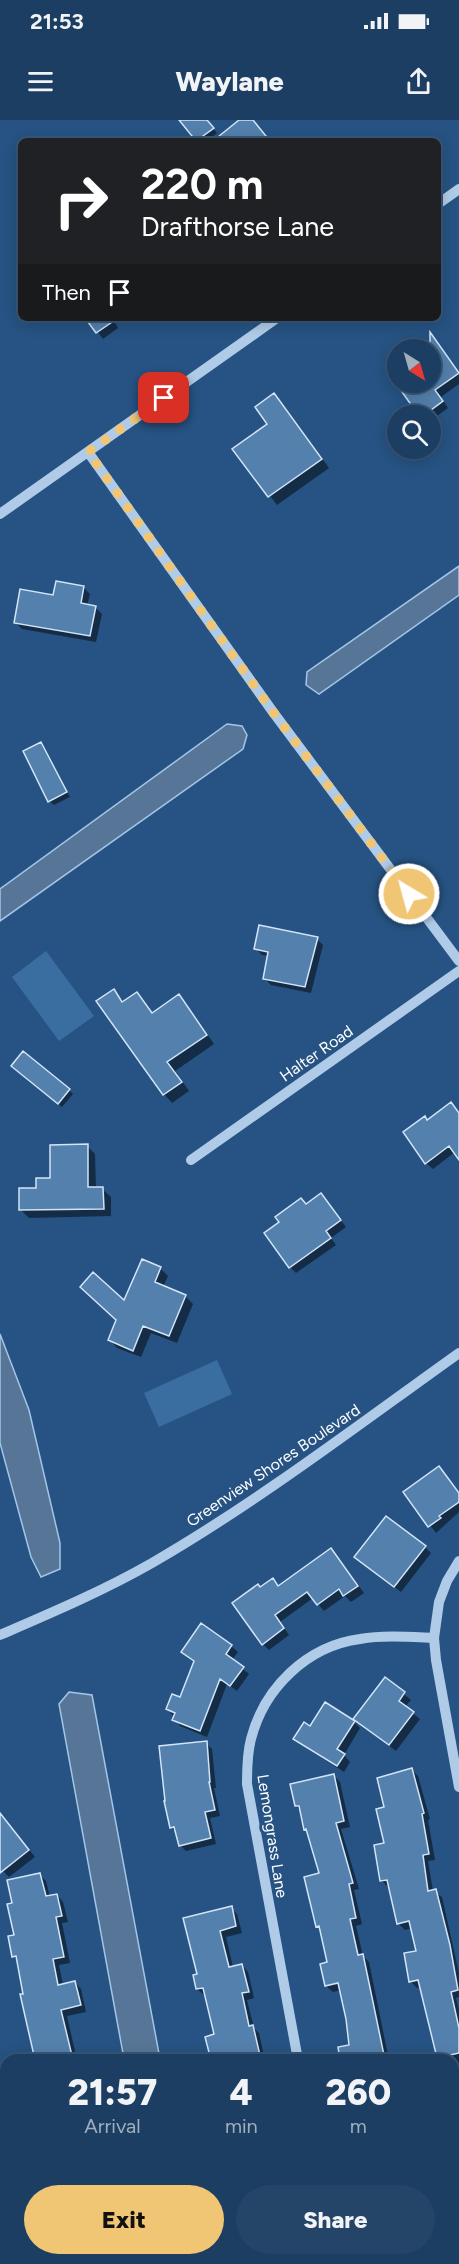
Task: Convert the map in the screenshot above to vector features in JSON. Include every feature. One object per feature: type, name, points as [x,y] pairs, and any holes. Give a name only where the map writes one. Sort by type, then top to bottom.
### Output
[{"type":"street","points":[[441,202],[459,189]]},
{"type":"street","points":[[0,514],[273,321]]},
{"type":"street","points":[[88,452],[273,712],[459,961]]},
{"type":"street","name":"Halter Road","points":[[191,1160],[459,970]]},
{"type":"street","name":"Greenview Shores Boulevard","points":[[0,1635],[79,1601],[151,1564],[241,1509],[459,1353]]},
{"type":"street","points":[[459,1561],[447,1581],[439,1602],[434,1638],[459,1788]]},
{"type":"street","name":"Lemongrass Lane","points":[[297,2054],[248,1784],[247,1762],[250,1740],[257,1718],[268,1698],[282,1681],[298,1665],[317,1653],[338,1644],[360,1639],[434,1638]]},
{"type":"shaded area","points":[[459,566],[459,595],[319,694],[306,685],[307,672]]},
{"type":"shaded area","points":[[227,724],[242,726],[247,735],[243,749],[0,921],[0,889]]},
{"type":"shaded area","points":[[46,951],[94,1016],[59,1041],[12,977]]},
{"type":"shaded area","points":[[0,1334],[29,1410],[60,1543],[60,1569],[41,1577],[31,1557],[0,1443]]},
{"type":"shaded area","points":[[217,1360],[232,1394],[159,1427],[144,1393]]},
{"type":"shaded area","points":[[69,1692],[92,1695],[159,2054],[123,2054],[59,1704]]},
{"type":"building","points":[[179,120],[207,120],[214,128],[200,138],[194,138]]},
{"type":"building","points":[[239,120],[253,120],[268,138],[217,138]]},
{"type":"building","points":[[87,321],[114,321],[96,333]]},
{"type":"building","points":[[441,348],[459,373],[441,386]]},
{"type":"building","points":[[274,393],[322,459],[268,497],[232,449],[267,424],[255,407]]},
{"type":"building","points":[[403,393],[437,393],[443,401],[438,405],[411,405]]},
{"type":"building","points":[[56,581],[84,586],[81,603],[96,606],[90,636],[14,623],[20,589],[53,595]]},
{"type":"building","points":[[41,742],[67,792],[48,802],[23,751]]},
{"type":"building","points":[[259,925],[318,937],[305,987],[263,979],[268,952],[254,949]]},
{"type":"building","points":[[114,989],[122,1002],[137,992],[152,1013],[179,994],[207,1035],[167,1062],[182,1082],[163,1095],[96,1001]]},
{"type":"building","points":[[23,1051],[70,1089],[58,1104],[11,1066]]},
{"type":"building","points":[[451,1102],[459,1113],[459,1160],[449,1146],[425,1164],[403,1132],[425,1116],[427,1120]]},
{"type":"building","points":[[88,1144],[88,1187],[103,1187],[104,1209],[19,1210],[19,1188],[36,1188],[36,1178],[50,1178],[50,1145]]},
{"type":"building","points":[[321,1193],[341,1220],[326,1231],[331,1238],[289,1268],[264,1233],[279,1222],[275,1217],[301,1198],[306,1204]]},
{"type":"building","points":[[142,1259],[161,1267],[155,1282],[186,1295],[169,1336],[143,1326],[133,1351],[108,1340],[116,1320],[80,1287],[93,1272],[124,1300]]},
{"type":"building","points":[[439,1466],[459,1493],[459,1502],[428,1527],[403,1492]]},
{"type":"building","points":[[386,1516],[426,1546],[394,1587],[354,1557]]},
{"type":"building","points":[[331,1548],[358,1586],[343,1596],[339,1589],[317,1605],[307,1592],[275,1615],[284,1628],[262,1645],[232,1603],[258,1584],[260,1587],[273,1578],[278,1586]]},
{"type":"building","points":[[201,1623],[232,1645],[226,1654],[244,1667],[230,1686],[220,1679],[200,1731],[172,1720],[175,1713],[166,1709],[172,1694],[180,1697],[194,1661],[181,1652]]},
{"type":"building","points":[[385,1677],[405,1692],[399,1701],[414,1712],[389,1745],[353,1719]]},
{"type":"building","points":[[325,1702],[355,1721],[337,1749],[345,1754],[337,1766],[293,1739],[304,1722],[310,1726]]},
{"type":"building","points":[[207,1741],[209,1782],[215,1810],[205,1812],[211,1838],[179,1846],[174,1827],[170,1828],[164,1801],[159,1746]]},
{"type":"building","points":[[412,1768],[424,1813],[422,1814],[429,1854],[423,1855],[428,1891],[436,1889],[458,1990],[451,1992],[459,2028],[459,2053],[436,2054],[418,1980],[409,1982],[404,1953],[416,1951],[409,1921],[397,1924],[387,1880],[380,1881],[374,1845],[384,1843],[376,1809],[384,1807],[377,1778]]},
{"type":"building","points":[[334,1774],[344,1821],[336,1823],[353,1883],[349,1884],[356,1918],[350,1919],[358,1955],[363,1954],[384,2054],[339,2054],[338,2047],[349,2045],[346,2019],[338,1983],[325,1986],[320,1964],[327,1962],[304,1877],[319,1873],[306,1829],[304,1830],[299,1806],[295,1806],[290,1784]]},
{"type":"building","points":[[0,1813],[29,1850],[0,1873]]},
{"type":"building","points":[[40,1873],[46,1896],[57,1894],[62,1916],[56,1917],[64,1957],[53,1959],[58,1985],[75,1981],[81,2005],[61,2010],[72,2054],[34,2054],[20,1994],[23,1994],[16,1956],[12,1957],[8,1936],[14,1935],[7,1904],[12,1903],[7,1880]]},
{"type":"building","points":[[232,1906],[236,1926],[220,1931],[229,1967],[242,1964],[249,1992],[242,1993],[249,2026],[253,2025],[260,2054],[209,2054],[205,2037],[214,2034],[203,1988],[196,1989],[193,1975],[197,1974],[183,1918]]},
{"type":"route","points":[[164,398],[88,452],[273,712],[409,894]]}]
